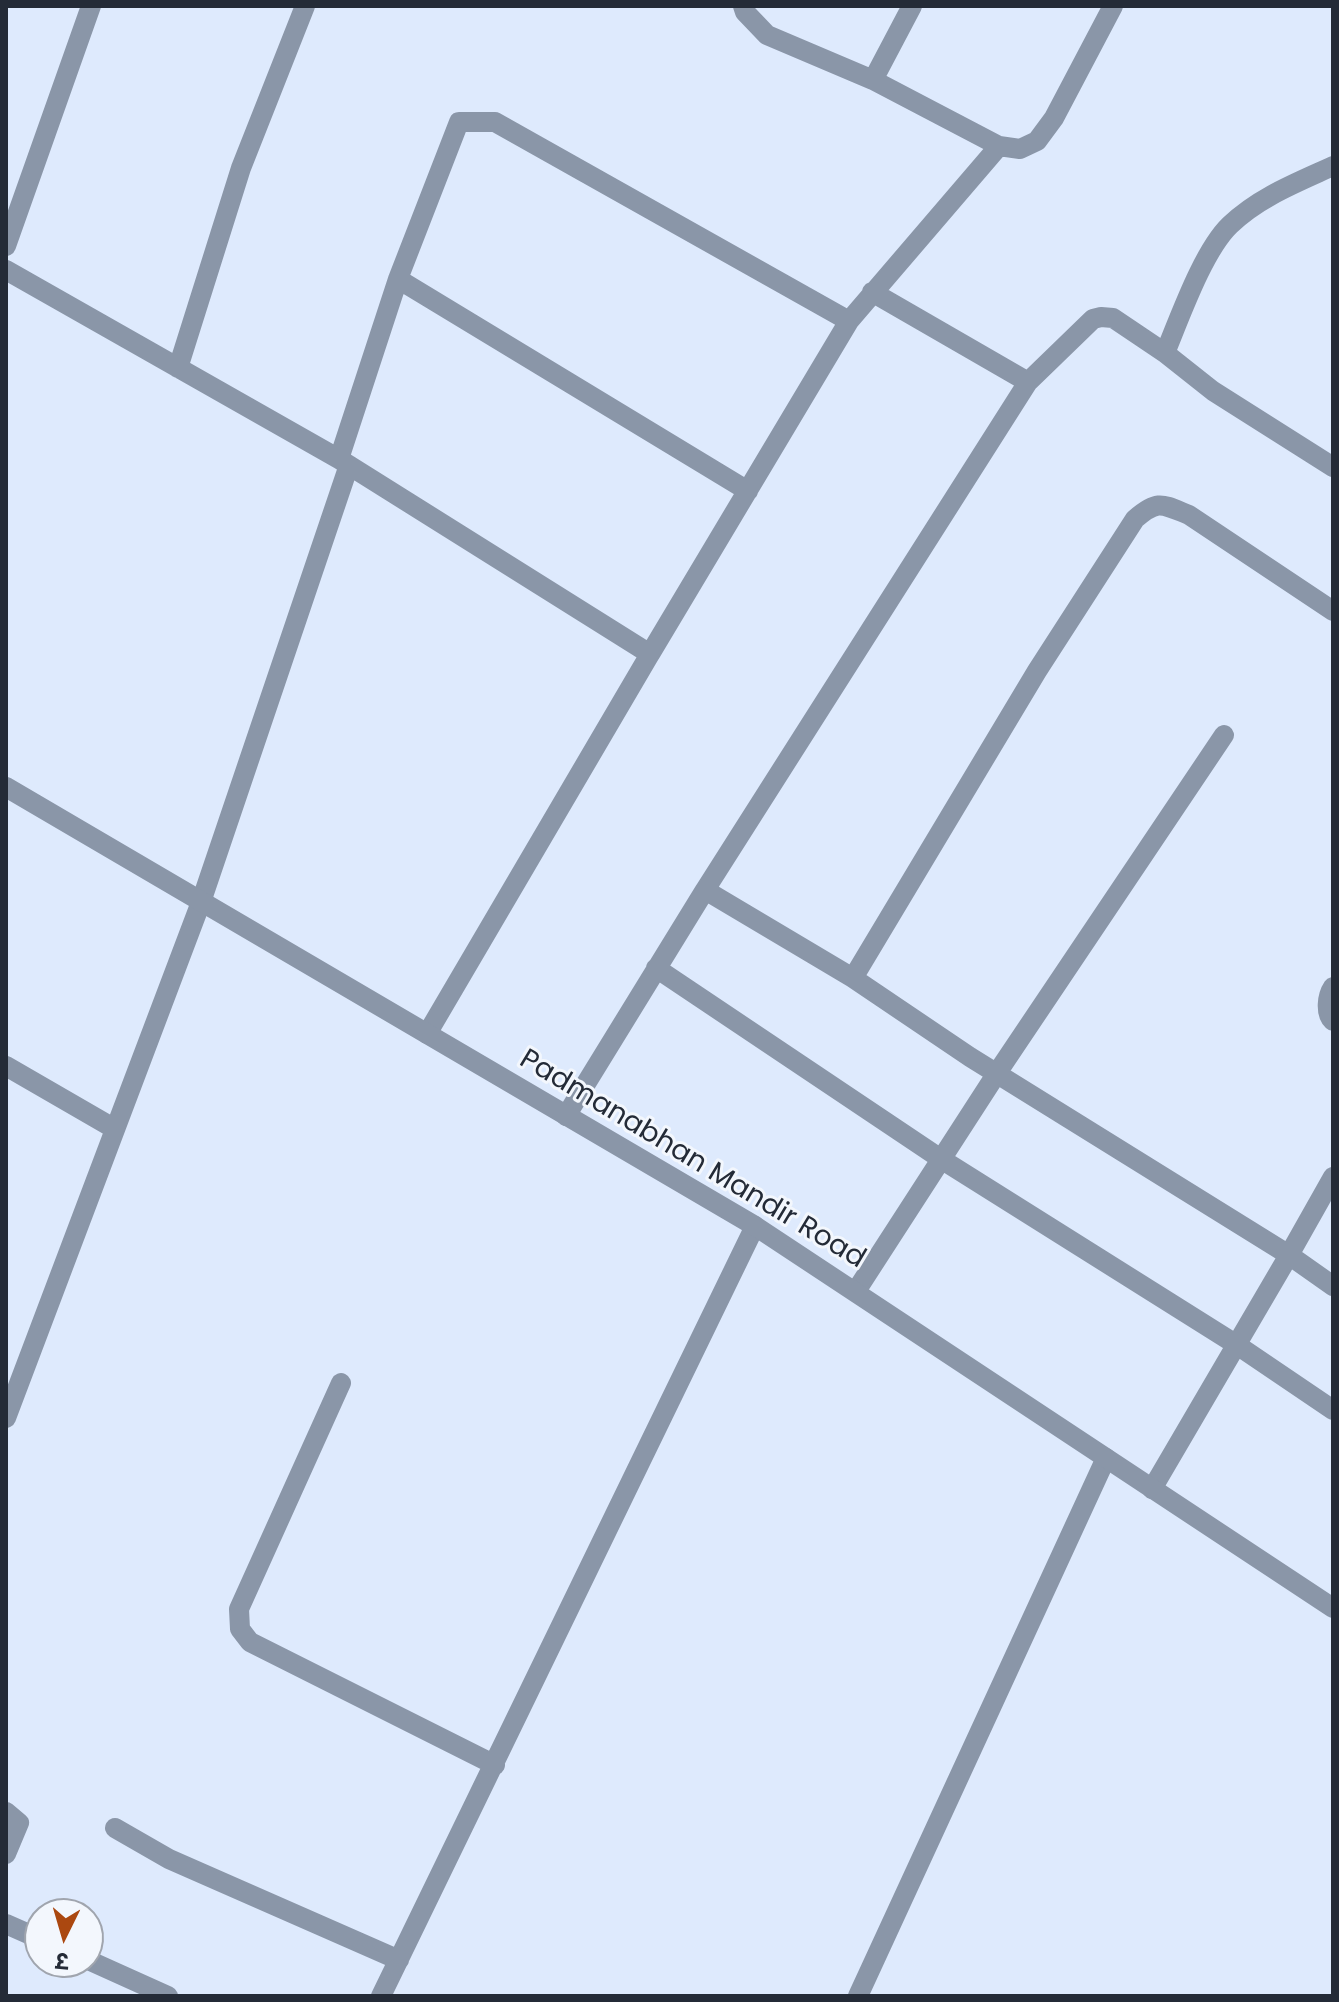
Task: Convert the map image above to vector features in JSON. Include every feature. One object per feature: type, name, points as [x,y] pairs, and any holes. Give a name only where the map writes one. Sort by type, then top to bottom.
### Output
[{"type":"street","points":[[6,246],[91,6]]},
{"type":"street","points":[[178,368],[241,168],[305,6]]},
{"type":"street","points":[[743,6],[767,35],[873,80],[999,146],[1020,149],[1037,141],[1054,118],[1113,6]]},
{"type":"street","points":[[873,80],[912,6]]},
{"type":"street","points":[[6,1418],[201,902],[344,462],[398,279],[459,122],[495,122],[849,321]]},
{"type":"street","points":[[427,1034],[849,321],[999,146]]},
{"type":"street","points":[[1165,353],[1207,259],[1229,226],[1267,198],[1333,166]]},
{"type":"street","points":[[6,270],[344,462],[650,654]]},
{"type":"street","points":[[398,279],[748,491]]},
{"type":"street","points":[[872,292],[1028,382]]},
{"type":"street","points":[[566,1116],[705,890],[1028,382],[1093,319],[1113,318],[1213,391],[1333,467]]},
{"type":"street","points":[[853,978],[1037,671],[1135,519],[1149,507],[1163,505],[1189,515],[1333,611]]},
{"type":"street","points":[[856,1291],[997,1073],[1224,735]]},
{"type":"street","name":"Padmanabhan Mandir Road","points":[[6,787],[755,1226],[1333,1608]]},
{"type":"street","points":[[705,890],[853,978],[1333,1286]]},
{"type":"street","points":[[656,968],[941,1159],[1237,1345],[1333,1410]]},
{"type":"street","points":[[1333,987],[1329,993],[1328,1007],[1329,1017],[1333,1021]]},
{"type":"street","points":[[6,1066],[115,1129]]},
{"type":"street","points":[[1152,1489],[1333,1177]]},
{"type":"street","points":[[381,1996],[755,1226]]},
{"type":"street","points":[[341,1383],[239,1609],[240,1629],[250,1642],[495,1765]]},
{"type":"street","points":[[858,1996],[1106,1458]]},
{"type":"street","points":[[6,1812],[19,1823],[6,1854]]},
{"type":"street","points":[[115,1828],[169,1859],[399,1960]]},
{"type":"street","points":[[104,1967],[168,1996]]}]
